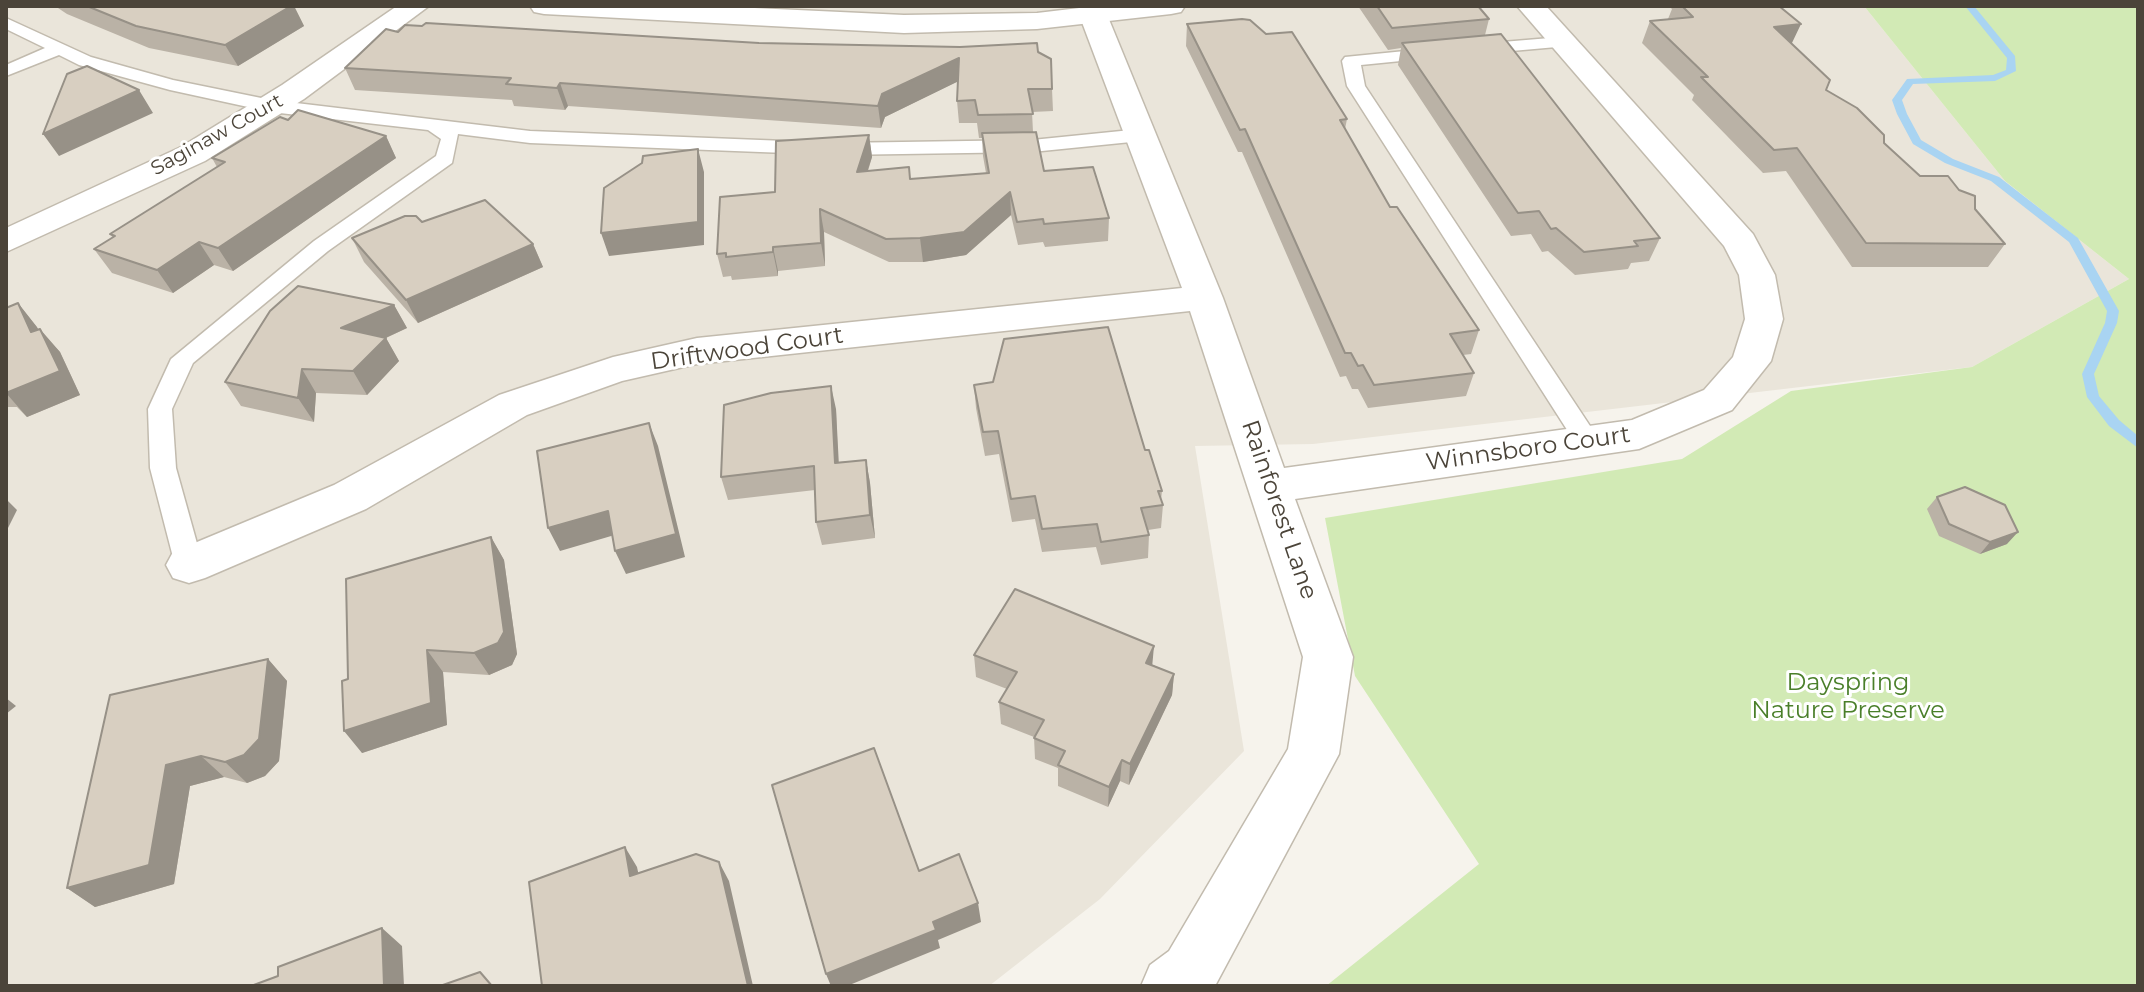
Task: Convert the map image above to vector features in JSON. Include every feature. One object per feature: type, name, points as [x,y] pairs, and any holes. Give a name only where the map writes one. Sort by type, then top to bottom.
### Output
[{"type":"street","name":"Saginaw Court","points":[[6,241],[193,154],[271,106],[415,6]]},
{"type":"street","points":[[544,6],[904,24],[1094,17],[1171,6]]},
{"type":"street","name":"Winnsboro Court","points":[[1271,486],[1639,434],[1718,400],[1751,361],[1764,319],[1757,275],[1740,242],[1531,6]]},
{"type":"street","name":"Rainforest Lane","points":[[1094,17],[1204,298],[1328,657],[1313,754],[1190,972],[1171,986]]},
{"type":"street","name":"Driftwood Court","points":[[189,565],[350,497],[513,405],[613,370],[697,351],[1204,298]]},
{"type":"lane","points":[[6,23],[85,61],[170,85],[271,106],[530,137],[837,149],[1032,146],[1141,135]]},
{"type":"lane","points":[[1562,42],[1351,61],[1356,86],[1587,441]]},
{"type":"lane","points":[[6,71],[58,49]]},
{"type":"lane","points":[[189,565],[163,468],[160,409],[183,359],[321,246],[445,159],[451,137],[434,126]]},
{"type":"shaded area","points":[[6,6],[1864,6],[2005,181],[2129,279],[1972,367],[1313,444],[1195,446],[1244,751],[1100,899],[989,986],[6,986]]},
{"type":"green space","name":"Dayspring Nature Preserve","points":[[1864,6],[2138,6],[2138,986],[1326,986],[1479,864],[1355,676],[1325,518],[1682,459],[1791,391],[1972,367],[2129,279],[2005,181]]},
{"type":"building","points":[[87,6],[291,6],[225,45],[136,26]]},
{"type":"building","points":[[1377,6],[1478,6],[1489,19],[1392,28]]},
{"type":"building","points":[[1682,6],[1779,6],[1801,24],[1774,27],[1830,80],[1826,90],[1857,108],[1884,135],[1884,143],[1920,176],[1948,176],[1959,190],[1975,196],[1975,209],[2005,244],[1866,243],[1797,148],[1774,150],[1701,77],[1708,77],[1650,21],[1693,17]]},
{"type":"building","points":[[1250,20],[1266,34],[1292,32],[1347,119],[1340,120],[1390,207],[1397,207],[1479,330],[1450,334],[1474,373],[1374,385],[1363,365],[1358,366],[1351,353],[1345,353],[1245,129],[1240,130],[1187,24]]},
{"type":"building","points":[[426,23],[759,43],[960,47],[1037,43],[1038,52],[1051,59],[1052,89],[1028,89],[1033,114],[978,115],[975,100],[957,101],[959,58],[882,94],[878,106],[560,83],[557,88],[506,84],[511,78],[345,68],[386,29],[398,32],[405,25],[422,26]]},
{"type":"building","points":[[1501,34],[1660,238],[1634,241],[1638,246],[1584,252],[1556,228],[1551,229],[1539,211],[1518,213],[1402,43]]},
{"type":"building","points":[[87,66],[139,90],[43,134],[67,74]]},
{"type":"building","points":[[298,110],[386,136],[218,248],[199,242],[157,270],[94,249],[115,236],[110,234],[225,162],[212,158],[280,117],[288,120]]},
{"type":"building","points":[[1036,132],[1044,171],[1093,167],[1109,218],[1044,224],[1043,219],[1017,222],[1010,192],[964,232],[886,239],[820,209],[821,243],[773,247],[773,252],[726,257],[726,253],[717,254],[720,197],[775,192],[776,141],[869,135],[857,172],[909,167],[910,179],[989,173],[982,133]]},
{"type":"building","points":[[698,149],[698,222],[601,233],[604,188],[642,163],[643,156]]},
{"type":"building","points":[[485,200],[533,244],[406,300],[352,238],[405,216],[416,216],[422,222]]},
{"type":"building","points":[[298,286],[394,305],[341,328],[386,338],[353,371],[302,369],[298,398],[225,382],[270,311]]},
{"type":"building","points":[[18,303],[31,332],[40,329],[60,371],[6,393],[6,308]]},
{"type":"building","points":[[1108,327],[1145,450],[1149,450],[1162,491],[1158,491],[1163,505],[1141,508],[1149,535],[1101,542],[1097,524],[1042,529],[1035,496],[1011,499],[998,431],[983,432],[974,385],[993,382],[1004,339]]},
{"type":"building","points":[[831,386],[835,463],[866,460],[870,515],[816,522],[814,466],[721,477],[724,405],[771,393]]},
{"type":"building","points":[[649,423],[676,534],[615,551],[608,511],[548,528],[537,451]]},
{"type":"building","points":[[1965,487],[2005,505],[2018,532],[1990,542],[1949,524],[1937,497]]},
{"type":"building","points":[[491,537],[504,632],[498,643],[474,653],[427,650],[431,703],[344,731],[342,681],[348,679],[346,579]]},
{"type":"building","points":[[1015,589],[1154,646],[1146,663],[1174,674],[1130,764],[1122,760],[1109,787],[1058,765],[1065,751],[1034,738],[1044,720],[999,702],[1017,672],[974,655]]},
{"type":"building","points":[[268,659],[259,739],[244,755],[225,762],[201,756],[166,765],[149,865],[67,888],[110,695]]},
{"type":"building","points":[[874,748],[919,871],[959,854],[978,903],[933,922],[936,930],[826,974],[772,785]]},
{"type":"building","points":[[625,847],[630,876],[696,854],[719,862],[748,986],[542,986],[529,882]]},
{"type":"building","points":[[382,928],[384,986],[251,986],[278,976],[278,967]]},
{"type":"building","points":[[480,972],[492,986],[440,986]]},
{"type":"waterway","points":[[1969,6],[2012,58],[2011,71],[1995,78],[1910,81],[1897,100],[1902,114],[1917,142],[1949,161],[1995,179],[2074,240],[2113,311],[2111,323],[2088,374],[2093,397],[2114,423],[2138,443]]}]
